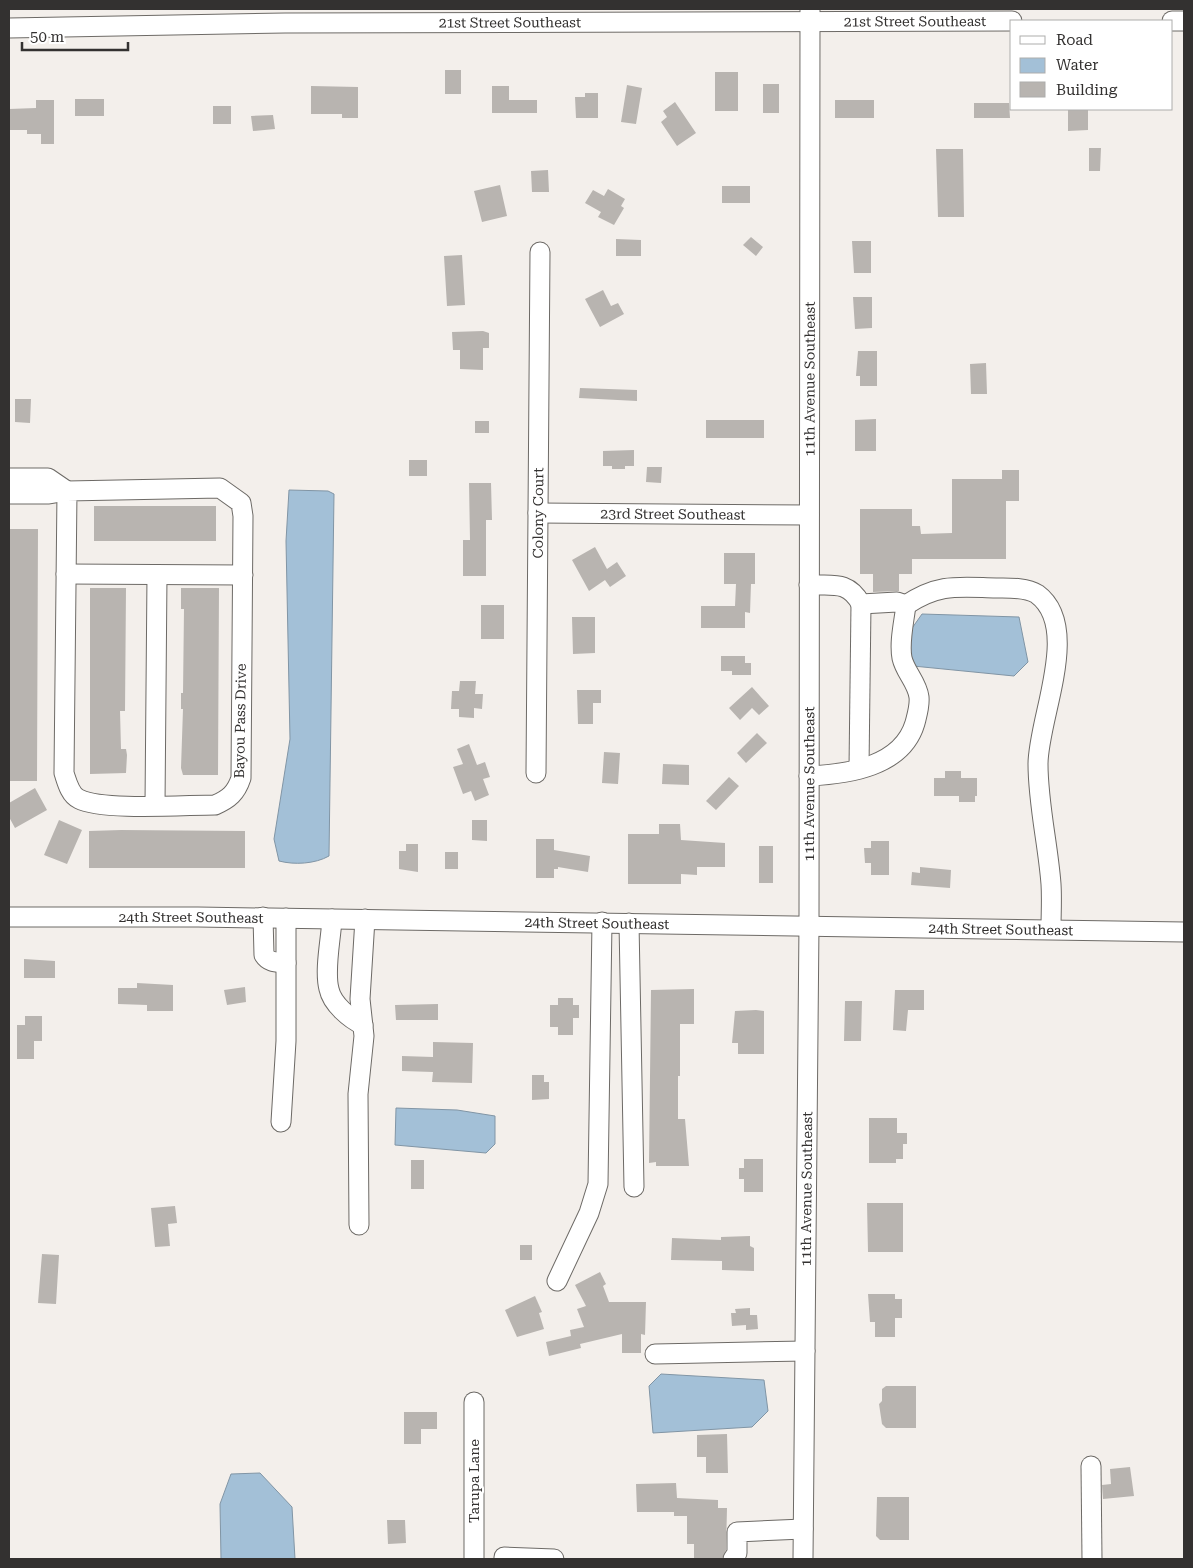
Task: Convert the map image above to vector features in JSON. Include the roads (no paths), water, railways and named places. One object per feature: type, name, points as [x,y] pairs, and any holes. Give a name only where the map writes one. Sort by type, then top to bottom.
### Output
[{"type":"street","name":"21st Street Southeast","points":[[9,28],[810,15],[1010,21]]},
{"type":"street","name":"11th Avenue Southeast","points":[[803,1559],[809,925],[810,15]]},
{"type":"street","name":"Colony Court","points":[[536,773],[540,252]]},
{"type":"street","points":[[9,478],[48,478],[67,491]]},
{"type":"street","name":"Bayou Pass Drive","points":[[9,494],[49,494],[67,491],[220,488],[241,503],[243,516],[243,575],[240,778],[238,788],[228,800],[215,805],[105,806],[77,799],[68,787],[64,773],[67,491]]},
{"type":"street","name":"23rd Street Southeast","points":[[538,513],[809,515]]},
{"type":"street","points":[[66,574],[243,575]]},
{"type":"street","points":[[156,805],[157,574]]},
{"type":"street","points":[[809,585],[843,586],[854,591],[861,604],[859,768]]},
{"type":"street","points":[[906,605],[922,594],[938,588],[1015,588],[1036,593],[1049,608],[1057,624],[1058,644],[1054,676],[1038,758],[1040,794],[1051,885],[1051,930]]},
{"type":"street","points":[[861,604],[897,602],[906,605]]},
{"type":"street","points":[[809,776],[834,774],[872,766],[903,745],[912,732],[919,696],[902,658],[906,605]]},
{"type":"street","name":"24th Street Southeast","points":[[9,917],[332,918],[1184,932]]},
{"type":"street","points":[[262,918],[264,955],[267,960],[286,963]]},
{"type":"street","points":[[280,1122],[286,1041],[286,918]]},
{"type":"street","points":[[332,918],[329,990],[336,1003],[353,1020],[363,1025]]},
{"type":"street","points":[[360,1225],[358,1094],[362,1062],[363,1025],[360,999],[365,919]]},
{"type":"street","points":[[557,1281],[589,1213],[598,1184],[602,922]]},
{"type":"street","points":[[629,922],[634,1187]]},
{"type":"street","points":[[655,1354],[805,1351]]},
{"type":"street","name":"Tarupa Lane","points":[[474,1402],[474,1559]]},
{"type":"street","points":[[1091,1466],[1092,1559]]},
{"type":"street","points":[[734,1559],[737,1553],[737,1532],[803,1529]]},
{"type":"street","points":[[504,1559],[504,1557],[554,1559]]},
{"type":"water","points":[[289,490],[328,491],[334,494],[329,856],[317,861],[298,863],[279,861],[274,839],[290,739],[286,541]]},
{"type":"water","points":[[922,614],[1019,617],[1028,662],[1014,676],[913,666],[903,641]]},
{"type":"water","points":[[396,1108],[457,1110],[495,1116],[495,1144],[486,1153],[395,1145]]},
{"type":"water","points":[[661,1374],[764,1380],[768,1411],[752,1427],[653,1433],[649,1386]]},
{"type":"water","points":[[260,1473],[292,1507],[295,1559],[221,1559],[220,1504],[231,1474]]}]
